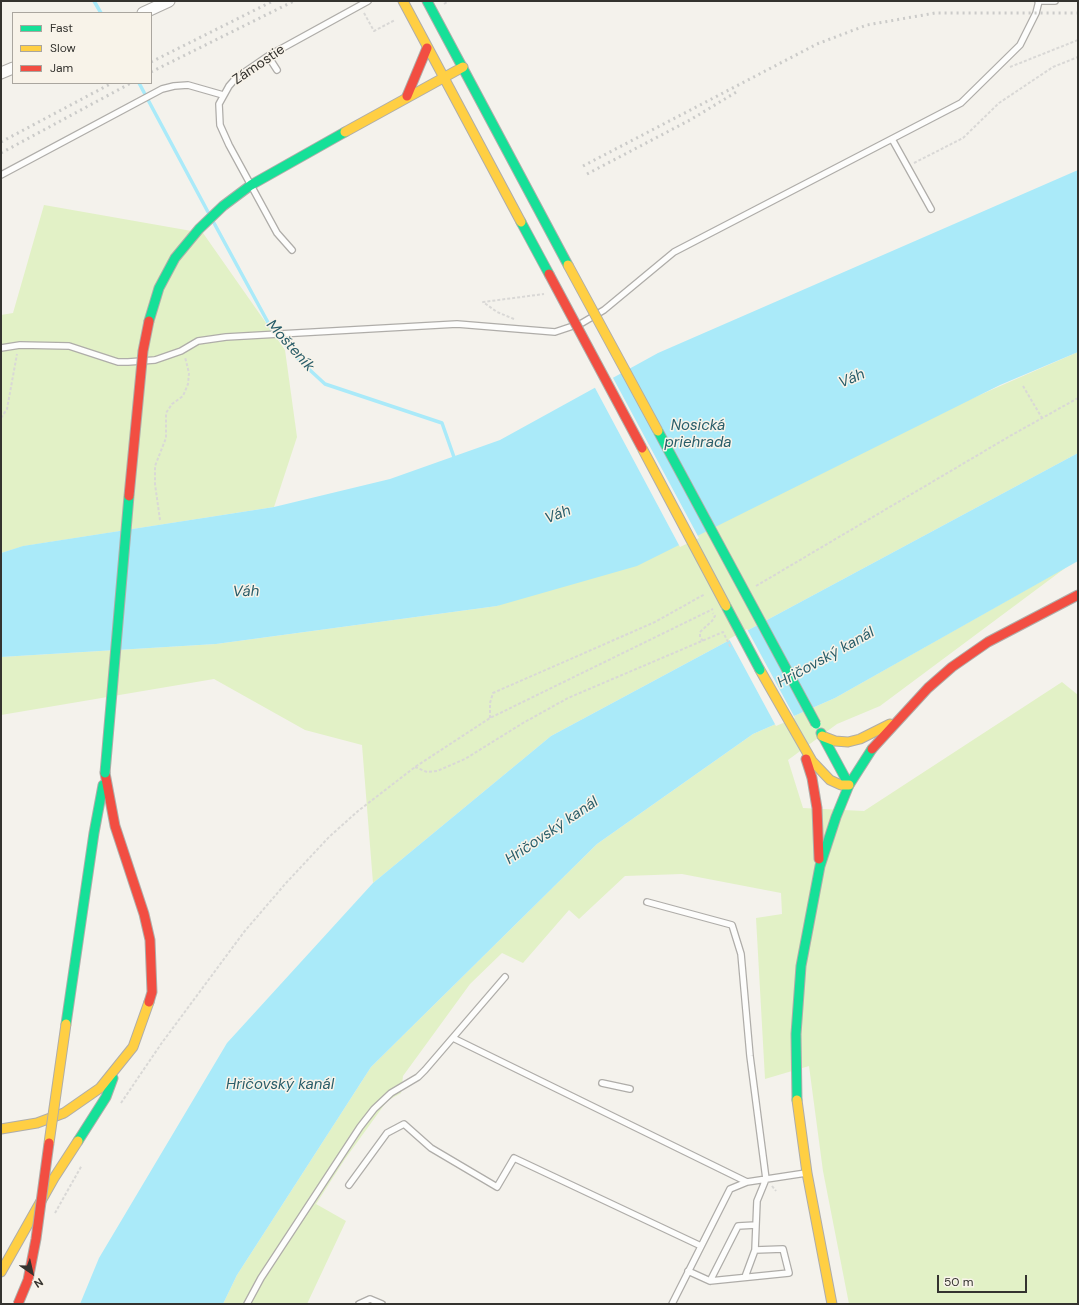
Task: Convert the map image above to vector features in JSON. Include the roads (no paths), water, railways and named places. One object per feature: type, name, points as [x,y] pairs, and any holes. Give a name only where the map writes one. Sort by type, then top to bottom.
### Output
[{"type":"main road","points":[[403,1],[803,748],[820,771],[830,780],[841,785],[849,785]]},
{"type":"main road","points":[[427,1],[849,785]]},
{"type":"main road","points":[[407,96],[428,48]]},
{"type":"main road","points":[[18,1304],[28,1280],[36,1239],[94,834],[105,774],[112,671],[133,445],[143,351],[153,303],[164,278],[179,253],[199,229],[223,206],[251,185],[407,96],[463,67]]},
{"type":"main road","points":[[832,1304],[807,1173],[796,1090],[796,1034],[801,966],[820,866],[836,817],[849,785],[866,757],[896,721],[928,688],[963,659],[1011,629],[1078,595]]},
{"type":"main road","points":[[822,736],[838,742],[854,740],[896,721]]},
{"type":"main road","points":[[803,748],[812,778],[817,808],[820,866]]},
{"type":"main road","points":[[1,1129],[37,1124],[64,1113],[100,1088],[133,1047],[144,1020],[152,992],[152,961],[144,914],[115,826],[105,774]]},
{"type":"main road","points":[[1,1272],[54,1178],[106,1097],[115,1071]]},
{"type":"street","points":[[145,12],[169,1]]},
{"type":"street","points":[[1,73],[12,68]]},
{"type":"lane","name":"Zámostie","points":[[292,250],[277,233],[220,125],[220,104],[223,95],[236,78],[268,56],[368,1]]},
{"type":"lane","points":[[1,348],[20,345],[68,346],[118,362],[155,360],[181,352],[198,340],[226,337],[457,324],[555,332],[582,323],[604,310],[674,252],[961,103],[1020,45],[1036,13],[1038,1],[1055,1]]},
{"type":"lane","points":[[268,56],[277,70]]},
{"type":"lane","points":[[1,175],[162,89],[188,85],[223,95]]},
{"type":"lane","points":[[892,139],[931,208]]},
{"type":"lane","points":[[647,902],[732,925],[741,954],[750,1056],[766,1179],[757,1202],[755,1250],[745,1277]]},
{"type":"lane","points":[[248,1304],[261,1278],[360,1127],[391,1093],[418,1077],[506,977]]},
{"type":"lane","points":[[453,1038],[747,1182]]},
{"type":"lane","points":[[602,1083],[630,1089]]},
{"type":"lane","points":[[349,1185],[387,1133],[404,1124],[431,1148],[497,1187],[514,1158],[700,1246]]},
{"type":"lane","points":[[672,1304],[730,1189],[747,1182],[807,1173]]},
{"type":"lane","points":[[710,1281],[738,1226],[756,1225]]},
{"type":"lane","points":[[688,1271],[710,1281],[789,1273],[783,1249],[755,1250]]},
{"type":"lane","points":[[359,1304],[370,1299],[382,1304]]},
{"type":"water","name":"Nosická priehrada","points":[[1078,170],[1078,352],[1000,385],[637,566],[497,606],[216,644],[1,657],[1,553],[23,546],[274,507],[390,479],[500,440],[658,353]]},
{"type":"water","name":"Hričovský kanál","points":[[1078,453],[1078,561],[835,698],[753,734],[597,844],[371,1067],[237,1275],[223,1304],[80,1304],[99,1258],[227,1043],[373,883],[551,736]]},
{"type":"waterway","name":"Mošteník","points":[[94,1],[100,12]]},
{"type":"waterway","name":"Mošteník","points":[[140,84],[208,212]]},
{"type":"waterway","name":"Mošteník","points":[[214,223],[271,328],[299,360],[325,384],[442,423],[455,460]]},
{"type":"railway","points":[[152,62],[273,1]]},
{"type":"railway","points":[[152,72],[294,1]]},
{"type":"railway","points":[[583,166],[817,44],[867,25],[935,13],[1078,13]]},
{"type":"railway","points":[[1,142],[110,84]]},
{"type":"railway","points":[[1,153],[129,84]]},
{"type":"railway","points":[[587,174],[690,120],[738,91]]},
{"type":"water label","name":"Váh","points":[[852,379]]},
{"type":"water label","name":"Váh","points":[[558,515]]},
{"type":"water label","name":"Váh","points":[[246,592]]}]
